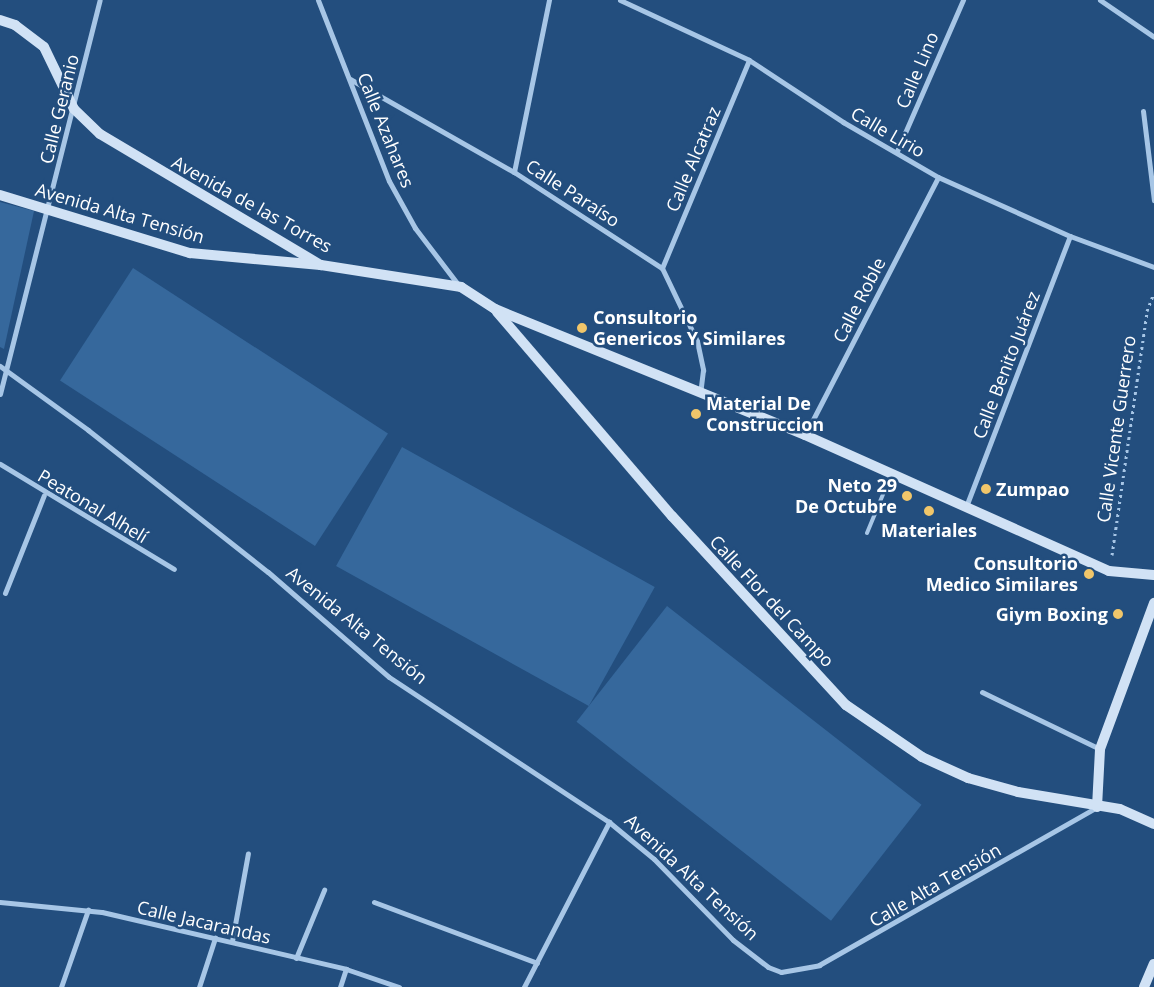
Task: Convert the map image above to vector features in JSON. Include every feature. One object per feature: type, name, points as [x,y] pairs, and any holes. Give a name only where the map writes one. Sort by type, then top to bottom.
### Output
[{"type":"street","name":"Calle Geranio","points":[[0,394],[8,371],[100,0]]},
{"type":"street","name":"Calle Azahares","points":[[318,0],[388,181],[415,228],[460,287]]},
{"type":"street","points":[[514,172],[549,0]]},
{"type":"street","name":"Calle Lirio","points":[[620,0],[749,60],[842,122],[897,151],[938,177],[1070,236],[1154,267]]},
{"type":"street","name":"Calle Lino","points":[[897,151],[963,0]]},
{"type":"street","points":[[1100,0],[1154,37]]},
{"type":"street","name":"Avenida de las Torres","points":[[0,20],[15,25],[44,47],[74,109],[113,144],[321,265],[460,287],[495,309],[700,394],[805,435],[967,504],[1109,571],[1154,575]]},
{"type":"street","name":"Calle Alcatraz","points":[[662,268],[749,60]]},
{"type":"street","name":"Calle Paraíso","points":[[350,79],[514,172],[662,268]]},
{"type":"street","points":[[1143,111],[1154,200]]},
{"type":"street","name":"Calle Roble","points":[[805,435],[938,177]]},
{"type":"street","name":"Avenida Alta Tensión","points":[[0,195],[190,253],[321,265]]},
{"type":"street","name":"Calle Benito Juárez","points":[[967,504],[1070,236]]},
{"type":"street","points":[[662,268],[697,341],[703,370],[700,394]]},
{"type":"street","name":"Calle Flor del Campo","points":[[495,309],[672,516],[846,705],[922,757],[968,778],[1097,807],[1120,809],[1154,824]]},
{"type":"street","name":"Avenida Alta Tensión","points":[[0,366],[268,572],[389,677],[609,822],[654,859],[733,940],[781,972]]},
{"type":"street","name":"Peatonal Alhelí","points":[[0,464],[44,495],[174,569]]},
{"type":"street","points":[[5,593],[44,495]]},
{"type":"street","points":[[1097,807],[1100,749],[1154,603]]},
{"type":"street","points":[[982,692],[1100,749]]},
{"type":"street","name":"Calle Alta Tensión","points":[[781,972],[827,961],[1097,807]]},
{"type":"street","points":[[524,987],[609,822]]},
{"type":"street","points":[[232,941],[248,852]]},
{"type":"street","points":[[296,958],[324,890]]},
{"type":"street","name":"Calle Jacarandas","points":[[0,902],[88,910],[232,941],[346,969],[399,987]]},
{"type":"street","points":[[374,902],[537,963]]},
{"type":"street","points":[[61,987],[88,910]]},
{"type":"street","points":[[199,987],[215,938]]},
{"type":"street","points":[[1144,987],[1154,964]]},
{"type":"street","points":[[340,987],[346,969]]},
{"type":"lane","points":[[867,533],[892,472]]},
{"type":"path","name":"Calle Vicente Guerrero","points":[[1109,571],[1147,311],[1154,293]]},
{"type":"shaded area","points":[[0,202],[34,211],[4,349],[0,347]]},
{"type":"shaded area","points":[[133,268],[388,434],[315,546],[60,380]]},
{"type":"shaded area","points":[[402,447],[655,587],[589,706],[336,566]]},
{"type":"shaded area","points":[[667,606],[922,805],[831,921],[576,722]]},
{"type":"place","name":"Consultorio Genericos Y Similares","points":[[582,328]]},
{"type":"place","name":"Material De Construccion","points":[[696,414]]},
{"type":"place","name":"Zumpao","points":[[986,489]]},
{"type":"place","name":"Neto 29 De Octubre","points":[[907,496]]},
{"type":"place","name":"Materiales","points":[[929,511]]},
{"type":"place","name":"Consultorio Medico Similares","points":[[1089,574]]},
{"type":"place","name":"Giym Boxing","points":[[1118,614]]}]
